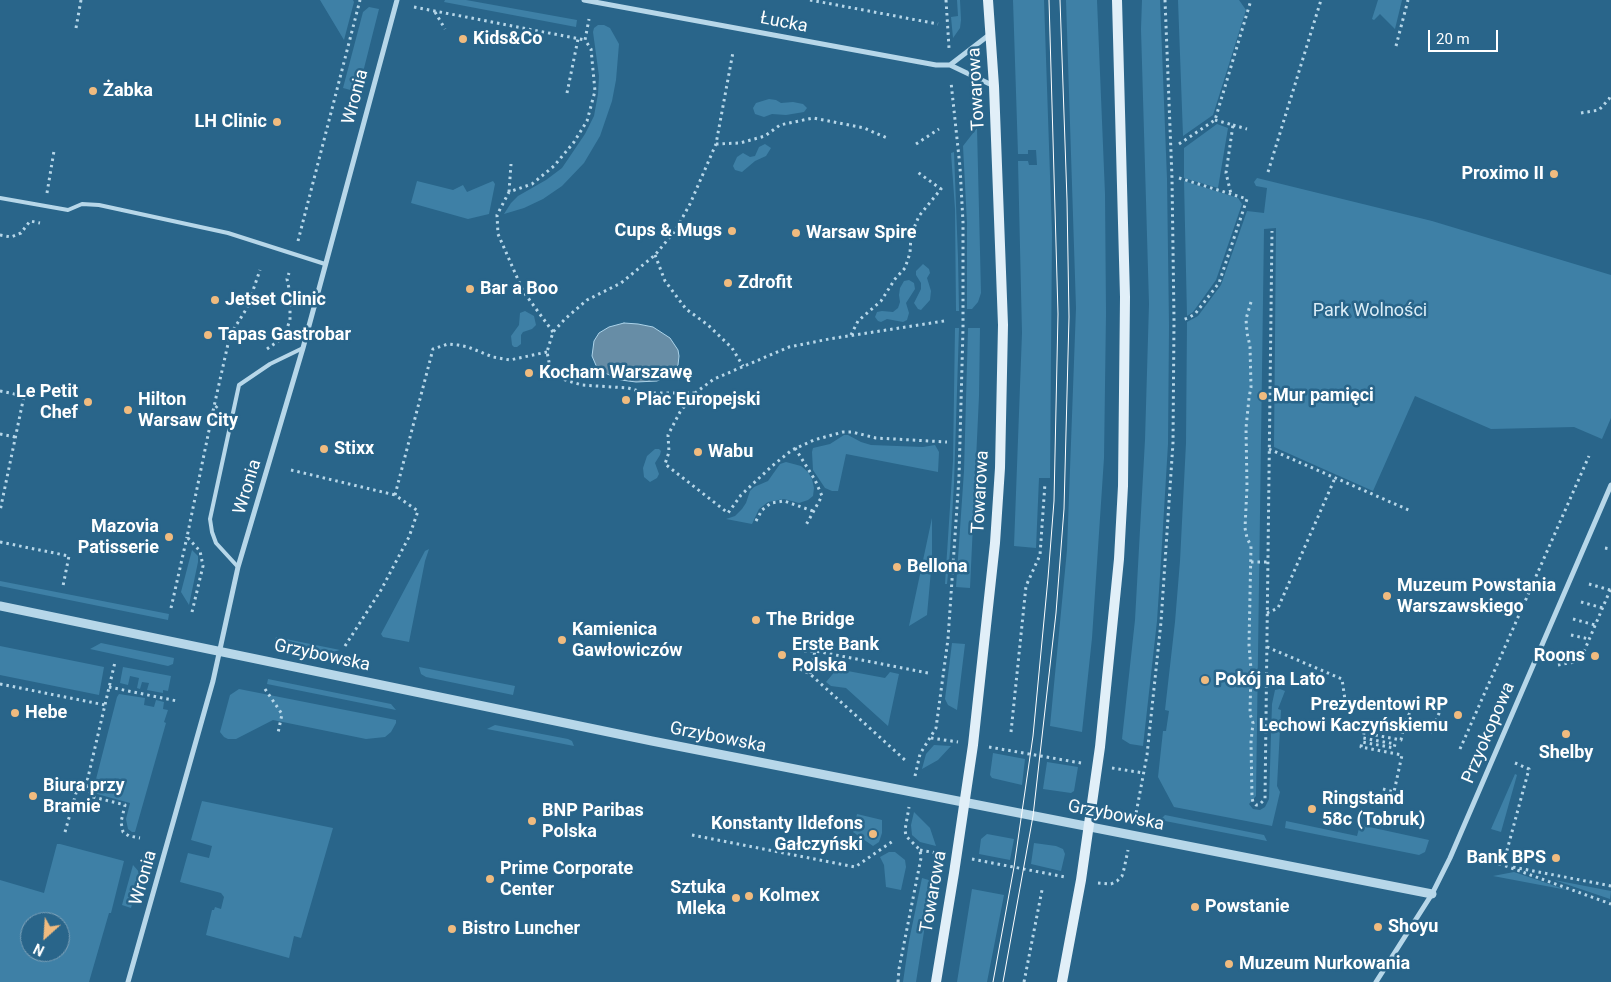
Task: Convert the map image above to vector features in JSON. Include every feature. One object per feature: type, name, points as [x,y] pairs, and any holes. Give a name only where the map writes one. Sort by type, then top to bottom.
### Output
[{"type":"main road","name":"Towarowa","points":[[936,982],[966,802],[994,552],[1000,468],[1003,325],[994,86],[988,0]]},
{"type":"main road","points":[[1062,982],[1082,880],[1090,827],[1119,559],[1123,486],[1125,297],[1116,0]]},
{"type":"street","name":"Wronia","points":[[128,982],[213,680],[238,567],[303,348],[397,0]]},
{"type":"street","name":"Łucka","points":[[584,0],[936,65],[950,65],[994,86]]},
{"type":"street","points":[[950,65],[990,34]]},
{"type":"street","name":"Przyokopowa","points":[[1376,982],[1432,894],[1492,763],[1611,485]]},
{"type":"street","name":"Grzybowska","points":[[0,606],[652,741],[1432,894]]},
{"type":"lane","points":[[0,198],[68,210],[82,204],[99,205],[228,233],[325,264]]},
{"type":"lane","points":[[238,567],[216,543],[210,519],[240,385],[270,364],[303,348]]},
{"type":"path","points":[[76,28],[81,0]]},
{"type":"path","points":[[298,242],[360,0]]},
{"type":"path","points":[[810,0],[938,24]]},
{"type":"path","points":[[946,0],[949,43]]},
{"type":"path","points":[[1136,813],[1144,773],[1161,622],[1172,442],[1174,311],[1172,178],[1165,0]]},
{"type":"path","points":[[1179,144],[1215,120],[1251,2],[1247,0]]},
{"type":"path","points":[[1268,172],[1321,0]]},
{"type":"path","points":[[1396,46],[1408,0]]},
{"type":"path","points":[[414,7],[585,40]]},
{"type":"path","points":[[434,11],[445,29]]},
{"type":"path","points":[[509,192],[532,184],[554,166],[574,142],[586,121],[595,91],[590,49],[585,40],[589,18]]},
{"type":"path","points":[[568,93],[578,39]]},
{"type":"path","points":[[695,392],[646,394],[628,388],[582,385],[562,379],[550,367],[547,352],[553,332],[565,319],[587,300],[620,283],[655,255],[675,231],[690,204],[716,144],[732,52]]},
{"type":"path","points":[[916,773],[920,754],[936,728],[948,639],[959,477],[963,329],[962,222],[960,167],[951,85]]},
{"type":"path","points":[[1581,113],[1598,110],[1610,100],[1611,94]]},
{"type":"path","points":[[716,144],[740,143],[765,136],[780,125],[813,118],[864,128],[887,138]]},
{"type":"path","points":[[1215,120],[1246,129]]},
{"type":"path","points":[[1231,194],[1226,173],[1232,125]]},
{"type":"path","points":[[916,144],[939,129]]},
{"type":"path","points":[[45,206],[54,152]]},
{"type":"path","points":[[512,164],[509,192],[498,215],[498,234],[523,291],[553,332]]},
{"type":"path","points":[[851,335],[858,321],[881,301],[895,279],[905,268],[910,253],[912,235],[919,216],[941,189],[916,171]]},
{"type":"path","points":[[1179,178],[1247,199],[1219,283],[1195,314],[1182,320]]},
{"type":"path","points":[[0,235],[11,237],[20,233],[30,222],[40,223]]},
{"type":"path","points":[[1251,302],[1246,319],[1250,346],[1252,387],[1246,428],[1247,487],[1245,528],[1251,546],[1252,582],[1249,596],[1250,714],[1253,723],[1251,742],[1252,798],[1256,805],[1263,803],[1265,799],[1269,449],[1272,417],[1272,231]]},
{"type":"path","points":[[655,255],[665,281],[686,308],[708,325],[732,348],[743,366]]},
{"type":"path","points":[[213,411],[230,335],[247,308],[260,270]]},
{"type":"path","points":[[944,321],[851,335],[788,348],[714,378],[695,392],[680,412],[668,435],[669,452],[665,464],[728,513],[741,495],[758,478],[796,448],[814,440],[844,432],[852,432],[876,438],[947,442]]},
{"type":"path","points":[[395,495],[434,349],[448,344],[458,345],[493,357],[510,360],[547,352]]},
{"type":"path","points":[[0,391],[24,396],[0,511]]},
{"type":"path","points":[[0,434],[15,437]]},
{"type":"path","points":[[796,448],[822,496],[806,525]]},
{"type":"path","points":[[1269,449],[1410,511]]},
{"type":"path","points":[[1460,749],[1588,456]]},
{"type":"path","points":[[291,470],[395,495],[418,510],[409,537],[381,590],[345,646]]},
{"type":"path","points":[[1267,613],[1278,608],[1335,478]]},
{"type":"path","points":[[1011,732],[1026,586],[1040,555],[1045,483]]},
{"type":"path","points":[[756,521],[762,510],[771,503],[784,501],[813,511]]},
{"type":"path","points":[[171,608],[187,538]]},
{"type":"path","points":[[0,542],[69,556],[63,586]]},
{"type":"path","points":[[1605,548],[1611,549]]},
{"type":"path","points":[[1251,562],[1268,562]]},
{"type":"path","points":[[1558,665],[1580,661],[1611,589],[1589,584]]},
{"type":"path","points":[[1581,602],[1602,608]]},
{"type":"path","points":[[1573,619],[1595,625]]},
{"type":"path","points":[[1571,635],[1589,639]]},
{"type":"path","points":[[1267,647],[1342,679],[1346,700]]},
{"type":"path","points":[[810,674],[815,650]]},
{"type":"path","points":[[804,651],[815,650],[928,672]]},
{"type":"path","points":[[65,832],[76,793],[86,786],[115,662]]},
{"type":"path","points":[[800,669],[810,674],[905,760]]},
{"type":"path","points":[[0,684],[105,705]]},
{"type":"path","points":[[109,687],[177,701]]},
{"type":"path","points":[[265,689],[282,714],[278,733]]},
{"type":"path","points":[[1426,704],[1428,699]]},
{"type":"path","points":[[1383,789],[1394,792],[1402,754],[1361,747],[1362,742],[1394,748],[1395,744],[1363,738],[1364,733],[1401,740],[1404,725],[1416,700],[1440,711],[1429,736]]},
{"type":"path","points":[[931,738],[955,742]]},
{"type":"path","points":[[991,748],[1081,763]]},
{"type":"path","points":[[1503,865],[1529,770],[1515,763]]},
{"type":"path","points":[[1116,769],[1144,773]]},
{"type":"path","points":[[86,786],[93,797],[125,805],[121,822],[123,832],[129,836],[140,838]]},
{"type":"path","points":[[909,808],[905,830],[906,836],[920,850],[940,853]]},
{"type":"path","points":[[692,835],[855,867],[893,841]]},
{"type":"path","points":[[898,982],[920,867],[920,850]]},
{"type":"path","points":[[975,859],[1064,877]]},
{"type":"path","points":[[1473,859],[1611,886]]},
{"type":"path","points":[[1101,884],[1110,884],[1117,881],[1122,876],[1126,862]]},
{"type":"path","points":[[1503,865],[1611,904]]},
{"type":"path","points":[[1024,982],[1042,890]]},
{"type":"green space","points":[[320,0],[353,0],[344,40]]},
{"type":"green space","points":[[445,0],[466,0],[577,20],[576,27],[444,2]]},
{"type":"green space","points":[[957,0],[960,0],[961,20],[960,28],[953,38],[951,17],[958,16]]},
{"type":"green space","points":[[1013,0],[1044,0],[1052,234],[1050,478],[1039,478],[1036,548],[1014,546],[1022,333],[1018,161],[1028,161],[1029,165],[1037,165],[1036,150],[1028,150],[1028,154],[1018,154]]},
{"type":"green space","points":[[1066,0],[1097,0],[1105,194],[1104,458],[1092,638],[1082,732],[1050,726],[1067,550],[1076,308]]},
{"type":"green space","points":[[1142,0],[1160,0],[1167,179],[1169,326],[1168,444],[1161,560],[1157,621],[1143,746],[1130,744],[1122,739],[1135,620],[1145,440],[1149,304],[1141,29]]},
{"type":"green space","points":[[1178,0],[1239,0],[1246,10],[1213,115],[1183,136]]},
{"type":"green space","points":[[1378,0],[1402,0],[1395,29],[1380,14],[1374,20],[1372,19]]},
{"type":"green space","points":[[369,7],[379,9],[358,92],[343,88],[363,12]]},
{"type":"green space","points":[[598,25],[610,28],[619,44],[612,101],[600,136],[584,163],[562,186],[543,199],[524,208],[504,214],[518,196],[546,180],[562,168],[585,134],[594,116],[599,76],[593,32],[594,28]]},
{"type":"green space","points":[[769,99],[781,103],[793,102],[803,104],[807,108],[804,112],[786,115],[772,114],[764,117],[755,114],[753,108],[756,103]]},
{"type":"green space","points":[[1217,124],[1228,128],[1218,188],[1184,178],[1184,148]]},
{"type":"green space","points":[[977,128],[981,293],[978,302],[972,309],[967,309],[967,223],[963,146]]},
{"type":"green space","points":[[765,144],[771,148],[766,156],[755,161],[742,172],[735,170],[733,166],[737,157],[743,153],[750,157],[755,156],[759,147]]},
{"type":"green space","points":[[954,152],[959,311],[956,311],[955,209],[951,153]]},
{"type":"green space","name":"Park Wolności","points":[[1257,178],[1432,221],[1611,275],[1611,418],[1602,439],[1574,427],[1491,429],[1415,396],[1373,491],[1274,447],[1276,228],[1264,229],[1256,796],[1249,804],[1253,809],[1260,810],[1265,807],[1269,799],[1272,704],[1275,690],[1280,689],[1285,691],[1278,709],[1281,710],[1277,786],[1280,792],[1272,826],[1174,807],[1158,777],[1163,731],[1166,731],[1169,711],[1165,710],[1180,561],[1186,443],[1187,322],[1198,316],[1221,285],[1247,211],[1264,213],[1267,188],[1256,186],[1254,182]]},
{"type":"green space","points":[[417,181],[453,190],[463,185],[467,192],[493,181],[495,184],[489,214],[468,219],[411,203]]},
{"type":"green space","points":[[1184,181],[1238,198],[1242,204],[1216,280],[1193,312],[1187,316]]},
{"type":"green space","points":[[923,264],[929,269],[930,273],[927,278],[931,291],[930,300],[921,310],[914,303],[921,289],[921,283],[916,275],[916,271]]},
{"type":"green space","points":[[909,280],[914,283],[915,289],[906,303],[909,313],[907,320],[903,322],[887,319],[881,322],[878,321],[875,317],[877,312],[893,312],[898,308],[900,288],[904,281]]},
{"type":"green space","points":[[525,311],[534,316],[536,325],[532,329],[523,332],[521,344],[514,347],[511,336],[519,325],[520,313]]},
{"type":"green space","points":[[955,328],[959,328],[954,483],[950,551],[947,584],[945,584],[953,461]]},
{"type":"green space","points":[[968,328],[980,328],[979,396],[970,588],[956,587],[964,471]]},
{"type":"green space","points":[[844,435],[871,445],[923,447],[935,445],[939,452],[938,472],[846,454],[838,491],[832,491],[825,488],[813,470],[812,452],[813,448],[830,444]]},
{"type":"green space","points":[[655,449],[661,451],[655,463],[659,474],[657,478],[650,482],[644,477],[643,468],[647,456]]},
{"type":"green space","points":[[786,462],[801,466],[808,472],[814,488],[813,496],[799,503],[784,499],[768,502],[759,509],[752,524],[726,519],[735,516],[746,503],[750,491],[754,487],[768,481],[780,464]]},
{"type":"green space","points":[[932,518],[932,559],[927,615],[909,626]]},
{"type":"green space","points":[[429,549],[409,642],[383,637],[381,634],[425,551]]},
{"type":"green space","points":[[192,550],[198,556],[198,562],[189,605],[181,592]]},
{"type":"green space","points":[[0,581],[169,614],[168,620],[0,586]]},
{"type":"green space","points":[[276,637],[340,650],[317,656],[273,645]]},
{"type":"green space","points":[[101,643],[174,658],[173,664],[168,666],[90,649]]},
{"type":"green space","points":[[952,643],[965,644],[957,710],[948,705],[945,699]]},
{"type":"green space","points":[[0,646],[104,667],[99,695],[0,675]]},
{"type":"green space","points":[[123,667],[171,676],[168,691],[163,690],[163,693],[147,690],[149,683],[142,682],[140,689],[137,688],[139,678],[130,676],[128,685],[120,683]]},
{"type":"green space","points":[[419,667],[515,686],[513,695],[426,677],[421,674]]},
{"type":"green space","points":[[837,669],[885,678],[890,672],[899,674],[888,726],[846,688],[831,686],[826,682]]},
{"type":"green space","points":[[268,679],[391,704],[396,710],[267,684]]},
{"type":"green space","points":[[239,689],[396,720],[396,723],[391,732],[385,737],[366,739],[273,720],[236,739],[228,739],[220,732],[230,695]]},
{"type":"green space","points":[[119,694],[145,698],[144,705],[154,707],[156,700],[164,702],[163,709],[168,710],[135,832],[128,829],[126,819],[130,803],[97,794],[94,787]]},
{"type":"green space","points":[[495,725],[568,739],[572,741],[574,746],[487,729]]},
{"type":"green space","points":[[934,745],[951,746],[938,760],[922,769],[926,754]]},
{"type":"green space","points":[[993,753],[1025,759],[1022,785],[992,778],[990,775]]},
{"type":"green space","points":[[1047,762],[1078,767],[1074,791],[1071,793],[1043,789]]},
{"type":"green space","points":[[1515,774],[1517,775],[1501,832],[1491,829]]},
{"type":"green space","points":[[202,801],[333,828],[301,938],[294,936],[289,958],[206,935],[212,910],[215,907],[221,909],[224,897],[221,893],[180,882],[188,853],[209,858],[212,846],[191,840]]},
{"type":"green space","points":[[914,812],[930,828],[936,846],[920,842],[912,835],[911,825]]},
{"type":"green space","points":[[857,814],[882,820],[882,833],[879,842],[873,846],[853,832]]},
{"type":"green space","points":[[1165,815],[1264,835],[1267,841],[1160,820]]},
{"type":"green space","points":[[1286,821],[1357,836],[1360,825],[1429,840],[1425,852],[1419,855],[1285,828]]},
{"type":"green space","points":[[987,834],[1014,839],[1010,860],[979,854],[981,839]]},
{"type":"green space","points":[[1034,843],[1056,846],[1063,849],[1065,854],[1061,871],[1031,864]]},
{"type":"green space","points":[[57,844],[124,861],[111,913],[109,913],[89,982],[0,982],[0,880],[44,893]]},
{"type":"green space","points":[[889,852],[895,852],[905,860],[906,867],[901,890],[886,887],[884,865],[880,857]]},
{"type":"green space","points":[[133,865],[140,873],[131,908],[122,905]]},
{"type":"green space","points":[[1514,872],[1567,890],[1493,876]]},
{"type":"green space","points":[[922,878],[932,881],[916,982],[903,982],[909,941]]},
{"type":"green space","points":[[1554,880],[1611,891],[1610,899]]},
{"type":"green space","points":[[972,889],[1004,895],[987,982],[957,982]]},
{"type":"shaded area","points":[[624,323],[653,327],[670,338],[678,350],[679,356],[678,365],[669,375],[657,381],[636,382],[621,380],[598,370],[592,356],[594,341],[599,333],[609,327]]},
{"type":"tram line","points":[[993,982],[1014,867],[1033,736],[1054,501],[1058,314],[1049,0]]},
{"type":"tram line","points":[[1003,982],[1033,816],[1056,613],[1064,509],[1069,317],[1060,0]]},
{"type":"place","name":"Kids&Co","points":[[463,39]]},
{"type":"place","name":"Żabka","points":[[93,91]]},
{"type":"place","name":"LH Clinic","points":[[277,122]]},
{"type":"place","name":"Proximo II","points":[[1554,174]]},
{"type":"place","name":"Cups & Mugs","points":[[732,231]]},
{"type":"place","name":"Warsaw Spire","points":[[796,233]]},
{"type":"place","name":"Zdrofit","points":[[728,283]]},
{"type":"place","name":"Bar a Boo","points":[[470,289]]},
{"type":"place","name":"Jetset Clinic","points":[[215,300]]},
{"type":"place","name":"Tapas Gastrobar","points":[[208,335]]},
{"type":"place","name":"Kocham Warszawę","points":[[529,373]]},
{"type":"place","name":"Mur pamięci","points":[[1263,396]]},
{"type":"place","name":"Plac Europejski","points":[[626,400]]},
{"type":"place","name":"Le Petit Chef","points":[[88,402]]},
{"type":"place","name":"Hilton Warsaw City","points":[[128,410]]},
{"type":"place","name":"Stixx","points":[[324,449]]},
{"type":"place","name":"Wabu","points":[[698,452]]},
{"type":"place","name":"Mazovia Patisserie","points":[[169,537]]},
{"type":"place","name":"Bellona","points":[[897,567]]},
{"type":"place","name":"Muzeum Powstania Warszawskiego","points":[[1387,596]]},
{"type":"place","name":"The Bridge","points":[[756,620]]},
{"type":"place","name":"Kamienica Gawłowiczów","points":[[562,640]]},
{"type":"place","name":"Erste Bank Polska","points":[[782,655]]},
{"type":"place","name":"Roons","points":[[1595,656]]},
{"type":"place","name":"Pokój na Lato","points":[[1205,680]]},
{"type":"place","name":"Hebe","points":[[15,713]]},
{"type":"place","name":"Prezydentowi RP Lechowi Kaczyńskiemu","points":[[1458,715]]},
{"type":"place","name":"Shelby","points":[[1566,734]]},
{"type":"place","name":"Biura przy Bramie","points":[[33,796]]},
{"type":"place","name":"Ringstand 58c (Tobruk)","points":[[1312,809]]},
{"type":"place","name":"BNP Paribas Polska","points":[[532,821]]},
{"type":"place","name":"Konstanty Ildefons Gałczyński","points":[[873,834]]},
{"type":"place","name":"Bank BPS","points":[[1556,858]]},
{"type":"place","name":"Prime Corporate Center","points":[[490,879]]},
{"type":"place","name":"Kolmex","points":[[749,896]]},
{"type":"place","name":"Sztuka Mleka","points":[[736,898]]},
{"type":"place","name":"Powstanie","points":[[1195,907]]},
{"type":"place","name":"Shoyu","points":[[1378,927]]},
{"type":"place","name":"Bistro Luncher","points":[[452,929]]},
{"type":"place","name":"Muzeum Nurkowania","points":[[1229,964]]}]
